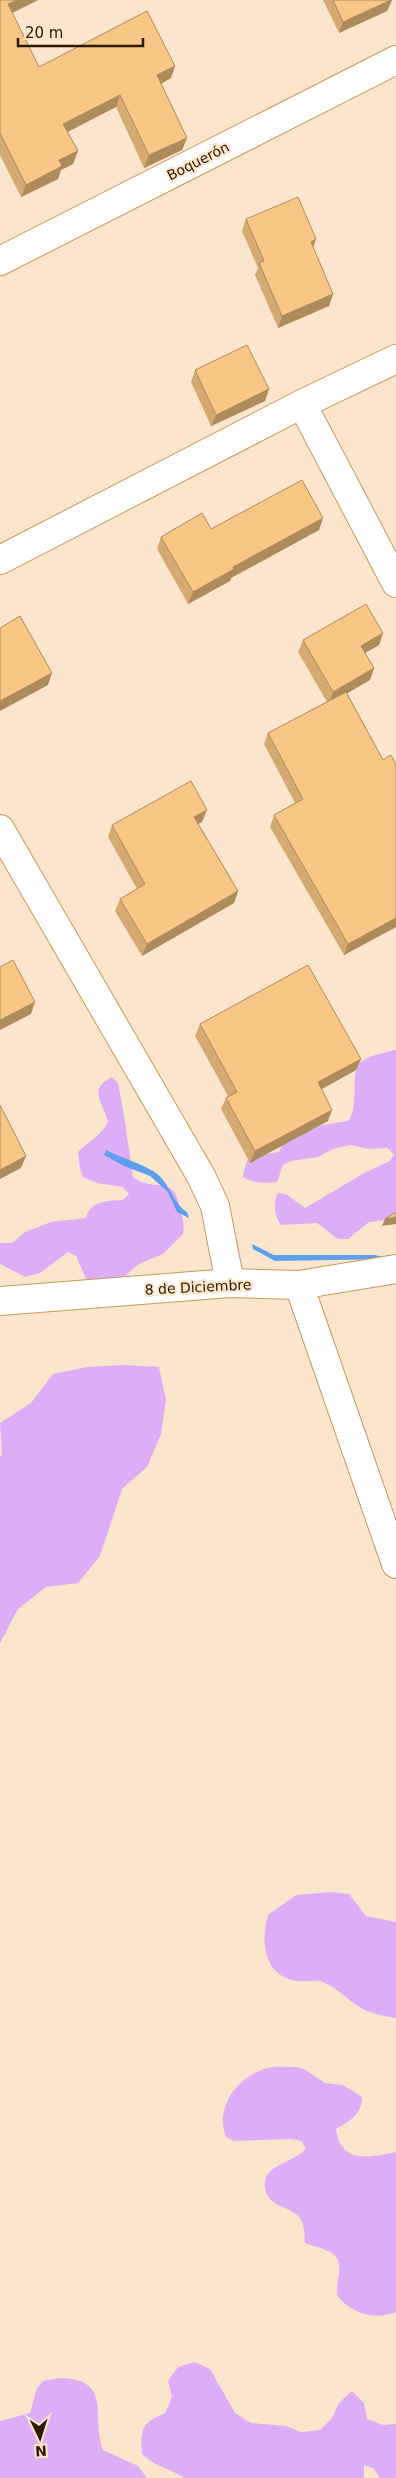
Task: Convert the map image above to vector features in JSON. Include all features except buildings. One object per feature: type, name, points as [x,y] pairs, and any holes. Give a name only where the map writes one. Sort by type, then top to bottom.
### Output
[{"type":"street","name":"Boquerón","points":[[0,261],[396,60]]},
{"type":"street","points":[[0,560],[302,404],[396,359]]},
{"type":"street","points":[[302,404],[396,582]]},
{"type":"street","points":[[0,830],[201,1176],[215,1206],[230,1283]]},
{"type":"street","name":"8 de Diciembre","points":[[0,1301],[230,1283],[298,1285],[396,1269]]},
{"type":"street","points":[[298,1285],[396,1564]]},
{"type":"shaded area","points":[[396,1050],[396,1219],[369,1222],[348,1239],[338,1239],[317,1223],[281,1225],[275,1209],[278,1193],[286,1194],[305,1208],[366,1172],[390,1161],[394,1154],[387,1148],[369,1149],[350,1145],[333,1149],[318,1157],[291,1161],[283,1165],[277,1182],[268,1183],[255,1182],[243,1177],[247,1162],[254,1156],[279,1152],[283,1143],[322,1125],[348,1121],[354,1106],[355,1080],[358,1066],[369,1057]]},
{"type":"shaded area","points":[[112,1077],[118,1083],[133,1177],[148,1184],[168,1187],[173,1191],[180,1207],[183,1234],[163,1254],[139,1264],[125,1276],[92,1284],[86,1279],[76,1256],[68,1252],[40,1273],[25,1277],[0,1264],[0,1243],[12,1243],[25,1232],[51,1222],[86,1218],[88,1212],[96,1205],[106,1201],[123,1200],[129,1194],[123,1187],[97,1183],[83,1177],[80,1169],[78,1152],[99,1134],[108,1121],[100,1102],[98,1091],[104,1082]]},
{"type":"shaded area","points":[[123,1365],[159,1367],[166,1400],[161,1434],[147,1467],[122,1489],[100,1556],[78,1583],[46,1587],[18,1609],[0,1643],[0,1456],[2,1455],[0,1423],[31,1403],[53,1374],[87,1367]]},
{"type":"shaded area","points":[[331,1892],[349,1894],[366,1916],[396,1922],[396,2018],[365,2010],[325,1983],[298,1981],[287,1978],[271,1966],[265,1947],[268,1915],[296,1895]]},
{"type":"shaded area","points":[[296,2067],[304,2069],[325,2083],[343,2085],[362,2097],[360,2108],[354,2116],[336,2129],[339,2141],[344,2148],[358,2156],[376,2156],[396,2152],[396,2312],[379,2316],[363,2314],[342,2301],[337,2295],[339,2270],[338,2261],[335,2256],[326,2250],[305,2243],[301,2220],[297,2215],[271,2200],[267,2195],[265,2180],[268,2174],[306,2148],[301,2141],[292,2139],[234,2141],[226,2137],[223,2115],[231,2094],[238,2085],[257,2072],[268,2068]]},
{"type":"shaded area","points":[[195,2362],[210,2369],[235,2413],[251,2423],[286,2426],[301,2432],[320,2430],[332,2418],[339,2403],[352,2391],[364,2403],[367,2419],[383,2425],[396,2424],[396,2478],[380,2478],[373,2468],[364,2465],[364,2478],[184,2478],[152,2462],[142,2454],[142,2432],[151,2420],[165,2413],[172,2397],[168,2381],[178,2367]]},
{"type":"shaded area","points":[[60,2378],[77,2380],[87,2385],[94,2392],[103,2450],[138,2466],[147,2478],[0,2478],[0,2421],[30,2413],[37,2388],[43,2381]]},
{"type":"water","points":[[106,1150],[146,1167],[161,1177],[178,1204],[187,1212],[189,1218],[177,1212],[168,1192],[150,1176],[124,1166],[104,1155]]},
{"type":"water","points":[[252,1244],[274,1255],[375,1255],[391,1259],[275,1261],[253,1249]]}]
